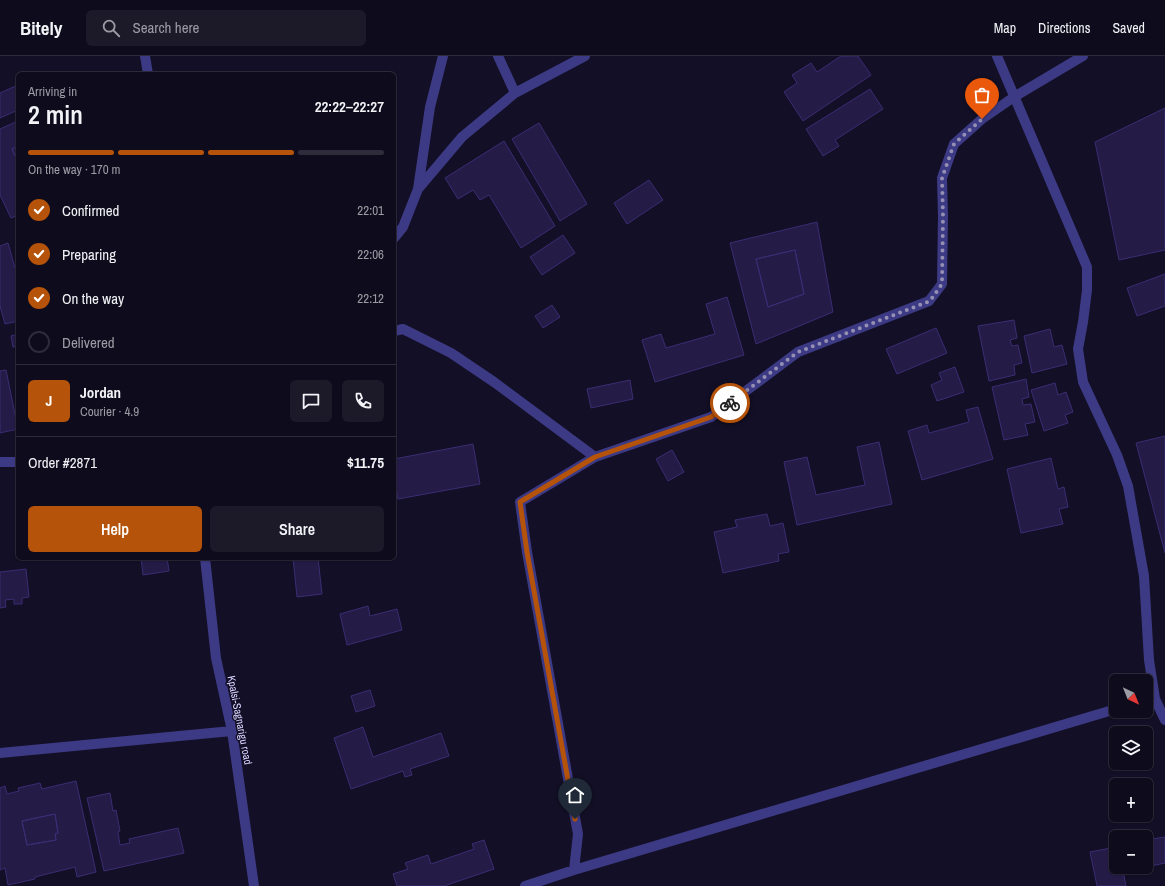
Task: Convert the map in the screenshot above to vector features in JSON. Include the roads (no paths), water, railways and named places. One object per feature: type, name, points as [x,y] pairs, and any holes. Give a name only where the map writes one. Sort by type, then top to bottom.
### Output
[{"type":"street","points":[[145,56],[148,72]]},
{"type":"street","points":[[396,236],[403,227],[418,189],[430,107],[443,56]]},
{"type":"street","points":[[498,56],[515,93]]},
{"type":"street","points":[[418,189],[462,137],[515,93],[585,56]]},
{"type":"street","points":[[997,56],[1087,267],[1084,322],[1078,349],[1083,382],[1117,455],[1128,486],[1144,576],[1149,674]]},
{"type":"street","points":[[574,870],[578,834],[527,552],[520,502],[595,457],[711,417],[798,352],[930,301],[942,284],[942,178],[954,144],[982,119],[1014,97],[1083,56]]},
{"type":"street","points":[[396,331],[403,329],[451,353],[494,382],[595,457]]},
{"type":"street","points":[[0,462],[16,462]]},
{"type":"street","name":"Kpalsi-Sagnarigu road","points":[[205,560],[216,658],[232,731],[254,886]]},
{"type":"street","points":[[1153,704],[1165,720]]},
{"type":"street","points":[[525,886],[574,870],[1109,711]]},
{"type":"street","points":[[0,752],[232,731]]}]
